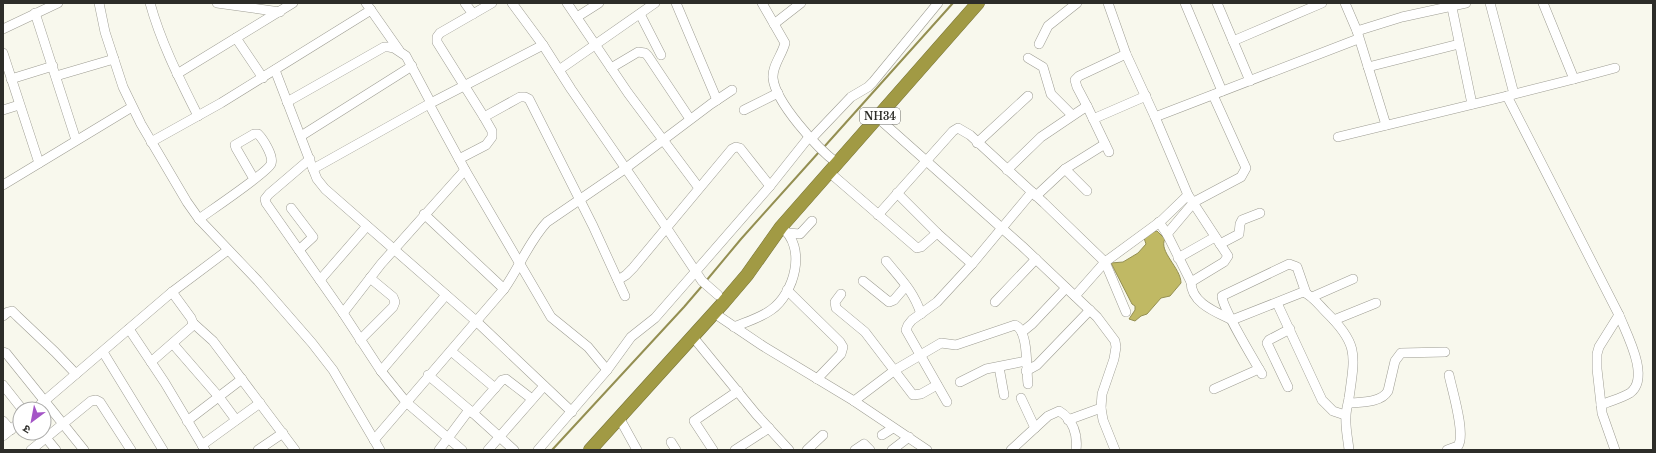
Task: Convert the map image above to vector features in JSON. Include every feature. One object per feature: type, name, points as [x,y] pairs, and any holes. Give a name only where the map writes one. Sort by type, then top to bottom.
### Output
[{"type":"highway","name":"NH34","points":[[580,450],[715,293],[765,242],[771,240],[784,230],[831,163],[878,118],[978,3]]},
{"type":"highway","name":"NH34","points":[[590,450],[693,337],[747,275],[771,240]]},
{"type":"street","points":[[3,29],[58,3]]},
{"type":"street","points":[[100,3],[105,32],[123,87],[151,142],[187,202],[199,219],[258,281],[312,343],[332,370],[380,450]]},
{"type":"street","points":[[150,3],[160,34],[177,74],[198,116]]},
{"type":"street","points":[[217,3],[242,5],[280,12]]},
{"type":"street","points":[[177,74],[293,3]]},
{"type":"street","points":[[465,3],[473,14]]},
{"type":"street","points":[[459,160],[490,141],[492,131],[437,42],[437,37],[440,33],[492,3]]},
{"type":"street","points":[[512,3],[543,45],[571,89],[702,281],[715,293]]},
{"type":"street","points":[[567,3],[595,46],[663,141],[699,188]]},
{"type":"street","points":[[577,17],[599,3]]},
{"type":"street","points":[[559,70],[655,3]]},
{"type":"street","points":[[676,3],[717,100]]},
{"type":"street","points":[[762,3],[784,43],[774,70],[773,78],[778,93],[812,140],[878,215],[917,248],[921,247],[937,233]]},
{"type":"street","points":[[774,24],[801,3]]},
{"type":"street","points":[[538,450],[607,370],[631,337],[655,318],[770,186],[851,97],[868,87],[873,82],[938,3]]},
{"type":"street","points":[[1039,44],[1048,26],[1077,3]]},
{"type":"street","points":[[1108,3],[1126,54],[1156,117],[1191,198],[1228,256],[1226,260],[1191,282]]},
{"type":"street","points":[[1184,3],[1222,91]]},
{"type":"street","points":[[1217,3],[1250,81]]},
{"type":"street","points":[[1233,41],[1322,3]]},
{"type":"street","points":[[1345,3],[1368,67],[1386,125]]},
{"type":"street","points":[[1156,117],[1250,81],[1402,17],[1451,4],[1466,3]]},
{"type":"street","points":[[1490,3],[1511,95],[1619,315],[1636,356],[1638,372],[1637,384],[1630,393],[1601,405]]},
{"type":"street","points":[[1543,3],[1574,79]]},
{"type":"street","points":[[1451,4],[1472,104]]},
{"type":"street","points":[[151,142],[263,78],[368,7],[412,66],[464,170],[551,317],[584,343],[607,370]]},
{"type":"street","points":[[35,13],[76,140]]},
{"type":"street","points":[[640,14],[661,55]]},
{"type":"street","points":[[236,38],[263,78]]},
{"type":"street","points":[[611,68],[656,44]]},
{"type":"street","points":[[1368,67],[1459,44]]},
{"type":"street","points":[[313,170],[430,104],[543,45]]},
{"type":"street","points":[[287,102],[384,48],[389,46],[400,51]]},
{"type":"street","points":[[641,52],[648,56],[690,119]]},
{"type":"street","points":[[3,54],[5,67],[39,163]]},
{"type":"street","points":[[947,402],[906,330],[906,327],[912,320],[937,302],[972,264],[1002,227],[1034,194],[1065,170],[1107,148],[1075,80],[1088,71],[1126,54]]},
{"type":"street","points":[[1028,58],[1043,67],[1051,94],[1072,115]]},
{"type":"street","points":[[56,76],[114,59]]},
{"type":"street","points":[[10,79],[53,66]]},
{"type":"street","points":[[301,136],[412,66]]},
{"type":"street","points":[[1338,137],[1616,68]]},
{"type":"street","points":[[275,70],[313,170],[317,179],[325,189],[476,321],[521,362],[572,412]]},
{"type":"street","points":[[374,440],[504,289],[520,266],[541,228],[554,216],[626,168],[690,119],[732,90]]},
{"type":"street","points":[[744,110],[778,93]]},
{"type":"street","points":[[1075,296],[1105,262],[1191,198],[1241,178],[1246,171],[1213,95]]},
{"type":"street","points":[[977,143],[1028,96]]},
{"type":"street","points":[[1093,119],[1146,96]]},
{"type":"street","points":[[484,117],[520,97],[525,97],[529,100],[625,296]]},
{"type":"street","points":[[3,110],[19,105]]},
{"type":"street","points":[[1007,170],[1041,137],[1087,106]]},
{"type":"street","points":[[3,185],[132,107]]},
{"type":"street","points":[[878,118],[1002,227],[1090,310],[1115,341],[1116,347],[1114,359],[1102,394],[1101,408],[1103,420],[1115,450]]},
{"type":"street","points":[[878,215],[926,159],[952,131],[958,128],[970,135],[1105,262],[1126,312]]},
{"type":"street","points":[[199,219],[254,179],[269,168],[272,160],[261,137],[258,134],[254,134],[235,145],[254,179]]},
{"type":"street","points":[[618,280],[626,275],[732,149],[736,147],[740,148],[770,186]]},
{"type":"street","points":[[310,159],[269,194],[265,199],[266,203],[381,371],[406,402],[462,450]]},
{"type":"street","points":[[342,313],[424,214],[464,170]]},
{"type":"street","points":[[1065,170],[1088,191]]},
{"type":"street","points":[[897,193],[937,233],[972,264]]},
{"type":"street","points":[[1167,234],[1191,198]]},
{"type":"street","points":[[292,208],[313,237],[299,250]]},
{"type":"street","points":[[424,214],[504,289]]},
{"type":"street","points":[[1178,258],[1218,240],[1239,234],[1242,220],[1260,214]]},
{"type":"street","points":[[784,230],[800,234],[812,221]]},
{"type":"street","points":[[1159,222],[1167,234],[1191,282],[1191,289],[1194,295],[1199,300],[1232,320]]},
{"type":"street","points":[[320,280],[367,226]]},
{"type":"street","points":[[734,327],[770,310],[788,290],[794,273],[796,260],[795,251],[784,230]]},
{"type":"street","points":[[45,401],[172,292],[228,250]]},
{"type":"street","points":[[996,302],[1036,259]]},
{"type":"street","points":[[886,261],[917,300],[921,314]]},
{"type":"street","points":[[1214,389],[1260,371],[1221,298],[1223,294],[1289,264],[1296,267],[1309,295],[1334,320],[1345,333],[1351,344],[1354,363],[1345,415],[1349,450]]},
{"type":"street","points":[[360,340],[393,306],[395,302],[393,297],[370,278]]},
{"type":"street","points":[[1232,320],[1277,303],[1299,292],[1309,295],[1353,279]]},
{"type":"street","points":[[863,281],[889,302],[894,300],[906,286]]},
{"type":"street","points":[[1022,332],[1032,324],[1066,288]]},
{"type":"street","points":[[788,290],[843,347],[841,354],[817,379]]},
{"type":"street","points":[[172,292],[193,323],[213,341],[295,450]]},
{"type":"street","points":[[841,294],[835,302],[836,308],[865,332],[913,395],[921,394],[937,385]]},
{"type":"street","points":[[381,371],[446,295]]},
{"type":"street","points":[[1277,303],[1322,400],[1333,410],[1345,415]]},
{"type":"street","points":[[1334,320],[1376,303]]},
{"type":"street","points":[[1026,371],[1031,370],[1041,361],[1090,310]]},
{"type":"street","points":[[3,316],[12,311],[56,352],[76,374]]},
{"type":"street","points":[[714,313],[817,379],[854,400],[927,450]]},
{"type":"street","points":[[1615,450],[1605,423],[1601,405],[1597,354],[1599,347],[1619,315]]},
{"type":"street","points":[[151,362],[190,330],[193,323]]},
{"type":"street","points":[[854,400],[895,370],[941,343],[956,345],[1015,325],[1020,327],[1025,343],[1028,384]]},
{"type":"street","points":[[129,329],[204,448],[236,420],[260,402]]},
{"type":"street","points":[[1288,387],[1267,343],[1269,340],[1290,329]]},
{"type":"street","points":[[693,337],[788,450]]},
{"type":"street","points":[[173,344],[236,420]]},
{"type":"street","points":[[451,350],[495,388]]},
{"type":"street","points":[[3,352],[6,353],[43,401]]},
{"type":"street","points":[[103,352],[163,450]]},
{"type":"street","points":[[1348,403],[1374,400],[1382,398],[1386,395],[1395,361],[1400,354],[1445,352]]},
{"type":"street","points":[[960,382],[986,369],[1026,361]]},
{"type":"street","points":[[999,367],[1004,395]]},
{"type":"street","points":[[1447,450],[1455,449],[1460,440],[1460,428],[1449,375]]},
{"type":"street","points":[[428,376],[471,411],[514,450]]},
{"type":"street","points":[[187,420],[242,379]]},
{"type":"street","points":[[439,450],[471,411],[502,380],[506,379],[532,399]]},
{"type":"street","points":[[3,385],[16,401]]},
{"type":"street","points":[[488,450],[544,386]]},
{"type":"street","points":[[713,450],[694,421],[738,391]]},
{"type":"street","points":[[1021,398],[1034,428]]},
{"type":"street","points":[[52,430],[91,401],[96,400],[100,402],[131,450]]},
{"type":"street","points":[[1068,420],[1101,408]]},
{"type":"street","points":[[1011,450],[1034,428],[1055,411],[1062,413],[1068,420],[1077,438],[1076,450]]},
{"type":"street","points":[[52,412],[84,450]]},
{"type":"street","points":[[618,418],[637,450]]},
{"type":"street","points":[[3,421],[7,433]]},
{"type":"street","points":[[735,450],[769,428]]},
{"type":"street","points":[[882,435],[893,428]]},
{"type":"street","points":[[258,450],[283,433]]},
{"type":"street","points":[[807,450],[823,435]]},
{"type":"street","points":[[892,450],[909,437]]},
{"type":"street","points":[[31,450],[39,441]]},
{"type":"street","points":[[49,441],[56,450]]},
{"type":"street","points":[[855,450],[864,444],[870,450]]},
{"type":"shaded area","points":[[1157,231],[1165,239],[1165,249],[1178,271],[1181,283],[1170,296],[1161,298],[1147,314],[1141,316],[1135,321],[1129,319],[1135,310],[1135,306],[1132,304],[1111,263],[1123,262],[1138,253],[1146,244],[1144,238],[1149,233]]},
{"type":"waterway","points":[[824,147],[953,3]]},
{"type":"waterway","points":[[706,281],[741,239],[819,152]]},
{"type":"waterway","points":[[552,450],[702,286]]}]
